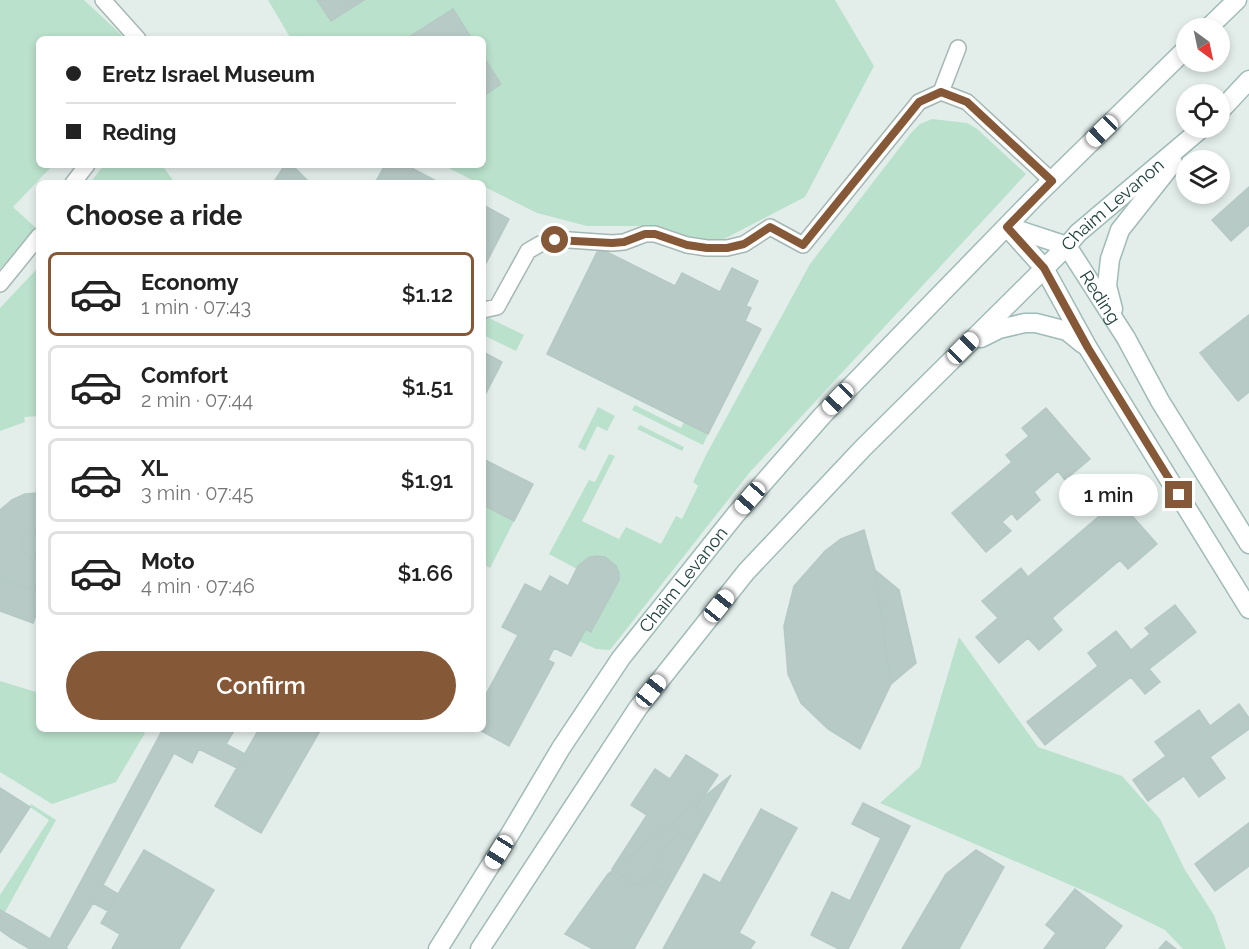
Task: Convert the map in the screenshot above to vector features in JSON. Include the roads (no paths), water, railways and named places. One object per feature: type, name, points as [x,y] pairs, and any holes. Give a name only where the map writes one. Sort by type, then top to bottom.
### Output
[{"type":"main road","points":[[1218,18],[1237,0]]},
{"type":"main road","name":"Chaim Levanon","points":[[438,949],[561,748],[603,685],[628,649],[736,514],[822,416],[1052,181],[1176,59]]},
{"type":"main road","points":[[1230,100],[1249,80]]},
{"type":"main road","name":"Chaim Levanon","points":[[480,949],[638,708],[739,581],[863,448],[1078,233],[1191,138]]},
{"type":"main road","points":[[1126,338],[1112,307],[1107,286],[1110,259],[1120,230],[1195,138]]},
{"type":"main road","points":[[1007,227],[1067,246]]},
{"type":"main road","name":"Reding","points":[[1007,227],[1044,268],[1088,348],[1249,609]]},
{"type":"main road","name":"Reding","points":[[1067,246],[1126,338],[1160,401],[1249,544]]},
{"type":"main road","points":[[963,348],[999,329],[1024,323],[1036,323],[1067,331],[1088,348]]},
{"type":"main road","points":[[1132,418],[1132,407],[1136,401],[1148,397],[1160,401]]},
{"type":"lane","points":[[104,0],[135,36]]},
{"type":"lane","points":[[486,309],[497,307],[528,251],[540,244],[555,240],[612,243],[624,242],[645,234],[655,234],[687,245],[727,248],[744,244],[770,227],[803,245],[919,102],[941,92],[958,48]]},
{"type":"lane","points":[[941,92],[967,102],[1052,181]]},
{"type":"lane","points":[[75,180],[85,168]]},
{"type":"lane","points":[[0,284],[36,240]]}]
